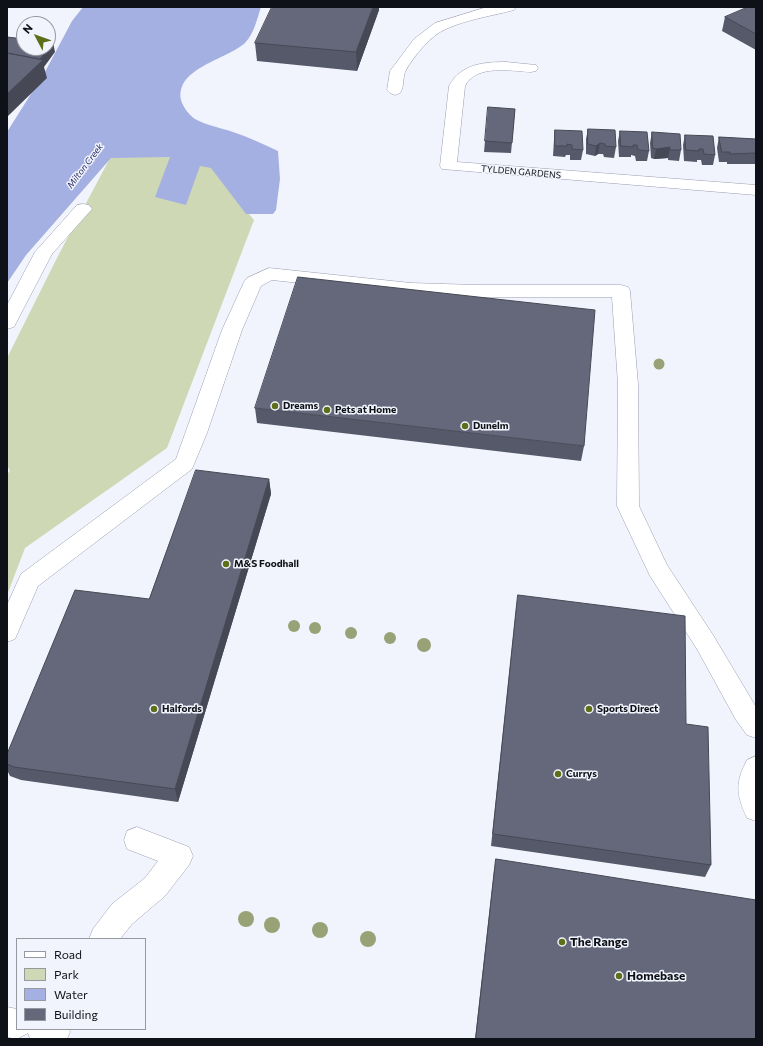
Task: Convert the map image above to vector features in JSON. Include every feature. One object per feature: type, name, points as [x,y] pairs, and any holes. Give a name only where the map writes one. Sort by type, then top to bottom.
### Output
[{"type":"street","points":[[395,90],[398,70],[419,42],[440,26],[492,10],[509,7]]},
{"type":"street","name":"TYLDEN GARDENS","points":[[531,68],[480,68],[465,75],[457,86],[448,166],[756,190]]},
{"type":"street","points":[[7,324],[44,252],[83,209]]},
{"type":"street","points":[[7,632],[29,580],[185,464],[232,330],[253,282],[270,274],[411,289],[477,291],[621,291],[628,384],[628,506],[658,570],[705,642],[745,712],[756,727]]},
{"type":"street","points":[[756,768],[750,778],[751,796],[756,809]]},
{"type":"street","points":[[104,938],[122,914],[155,887],[179,856],[137,840]]},
{"type":"green space","points":[[127,151],[216,156],[245,209],[254,220],[167,448],[25,548],[7,595],[7,474],[10,471],[7,465],[7,358],[59,254],[109,160],[26,255],[7,283],[7,263],[107,158]]},
{"type":"water","name":"Milton Creek","points":[[83,7],[261,7],[253,31],[245,43],[237,49],[194,72],[186,80],[181,89],[181,100],[186,111],[195,119],[244,136],[278,151],[280,179],[276,210],[273,214],[246,214],[211,168],[200,166],[186,205],[155,197],[170,157],[111,158],[26,255],[7,283],[7,132],[53,56],[56,56],[56,51],[72,21]]},
{"type":"building","points":[[272,7],[373,7],[356,52],[255,43]]},
{"type":"building","points":[[748,7],[756,7],[756,34],[725,17]]},
{"type":"building","points":[[7,37],[16,38],[16,55],[7,53]]},
{"type":"building","points":[[7,53],[16,56],[43,60],[7,94]]},
{"type":"building","points":[[24,56],[42,56],[40,59]]},
{"type":"building","points":[[488,107],[515,109],[512,143],[485,141]]},
{"type":"building","points":[[588,129],[615,130],[616,147],[605,146],[605,144],[600,143],[596,146],[588,144]]},
{"type":"building","points":[[555,130],[582,131],[583,150],[572,149],[572,145],[567,144],[567,146],[555,146]]},
{"type":"building","points":[[620,131],[647,132],[649,151],[638,150],[637,145],[633,145],[633,147],[621,146]]},
{"type":"building","points":[[652,132],[680,134],[681,150],[670,150],[670,147],[653,148]]},
{"type":"building","points":[[685,135],[713,136],[715,155],[704,154],[703,149],[699,149],[699,151],[686,150]]},
{"type":"building","points":[[719,137],[756,139],[756,153],[730,154],[730,152],[722,152]]},
{"type":"building","points":[[298,277],[595,310],[584,446],[255,408]]},
{"type":"building","points":[[196,470],[269,479],[175,789],[14,767],[7,764],[7,754],[75,590],[149,599]]},
{"type":"building","points":[[518,595],[685,616],[686,724],[708,727],[711,865],[493,834]]},
{"type":"building","name":"Homebase","points":[[496,859],[756,900],[756,1039],[476,1039]]},
{"type":"place","name":"Dreams","points":[[275,406]]},
{"type":"place","name":"Pets at Home","points":[[327,410]]},
{"type":"place","name":"Dunelm","points":[[465,426]]},
{"type":"place","name":"M&S Foodhall","points":[[226,564]]},
{"type":"place","name":"Halfords","points":[[154,709]]},
{"type":"place","name":"Sports Direct","points":[[589,709]]},
{"type":"place","name":"Currys","points":[[558,774]]},
{"type":"place","name":"The Range","points":[[562,942]]},
{"type":"place","name":"Homebase","points":[[619,976]]}]
